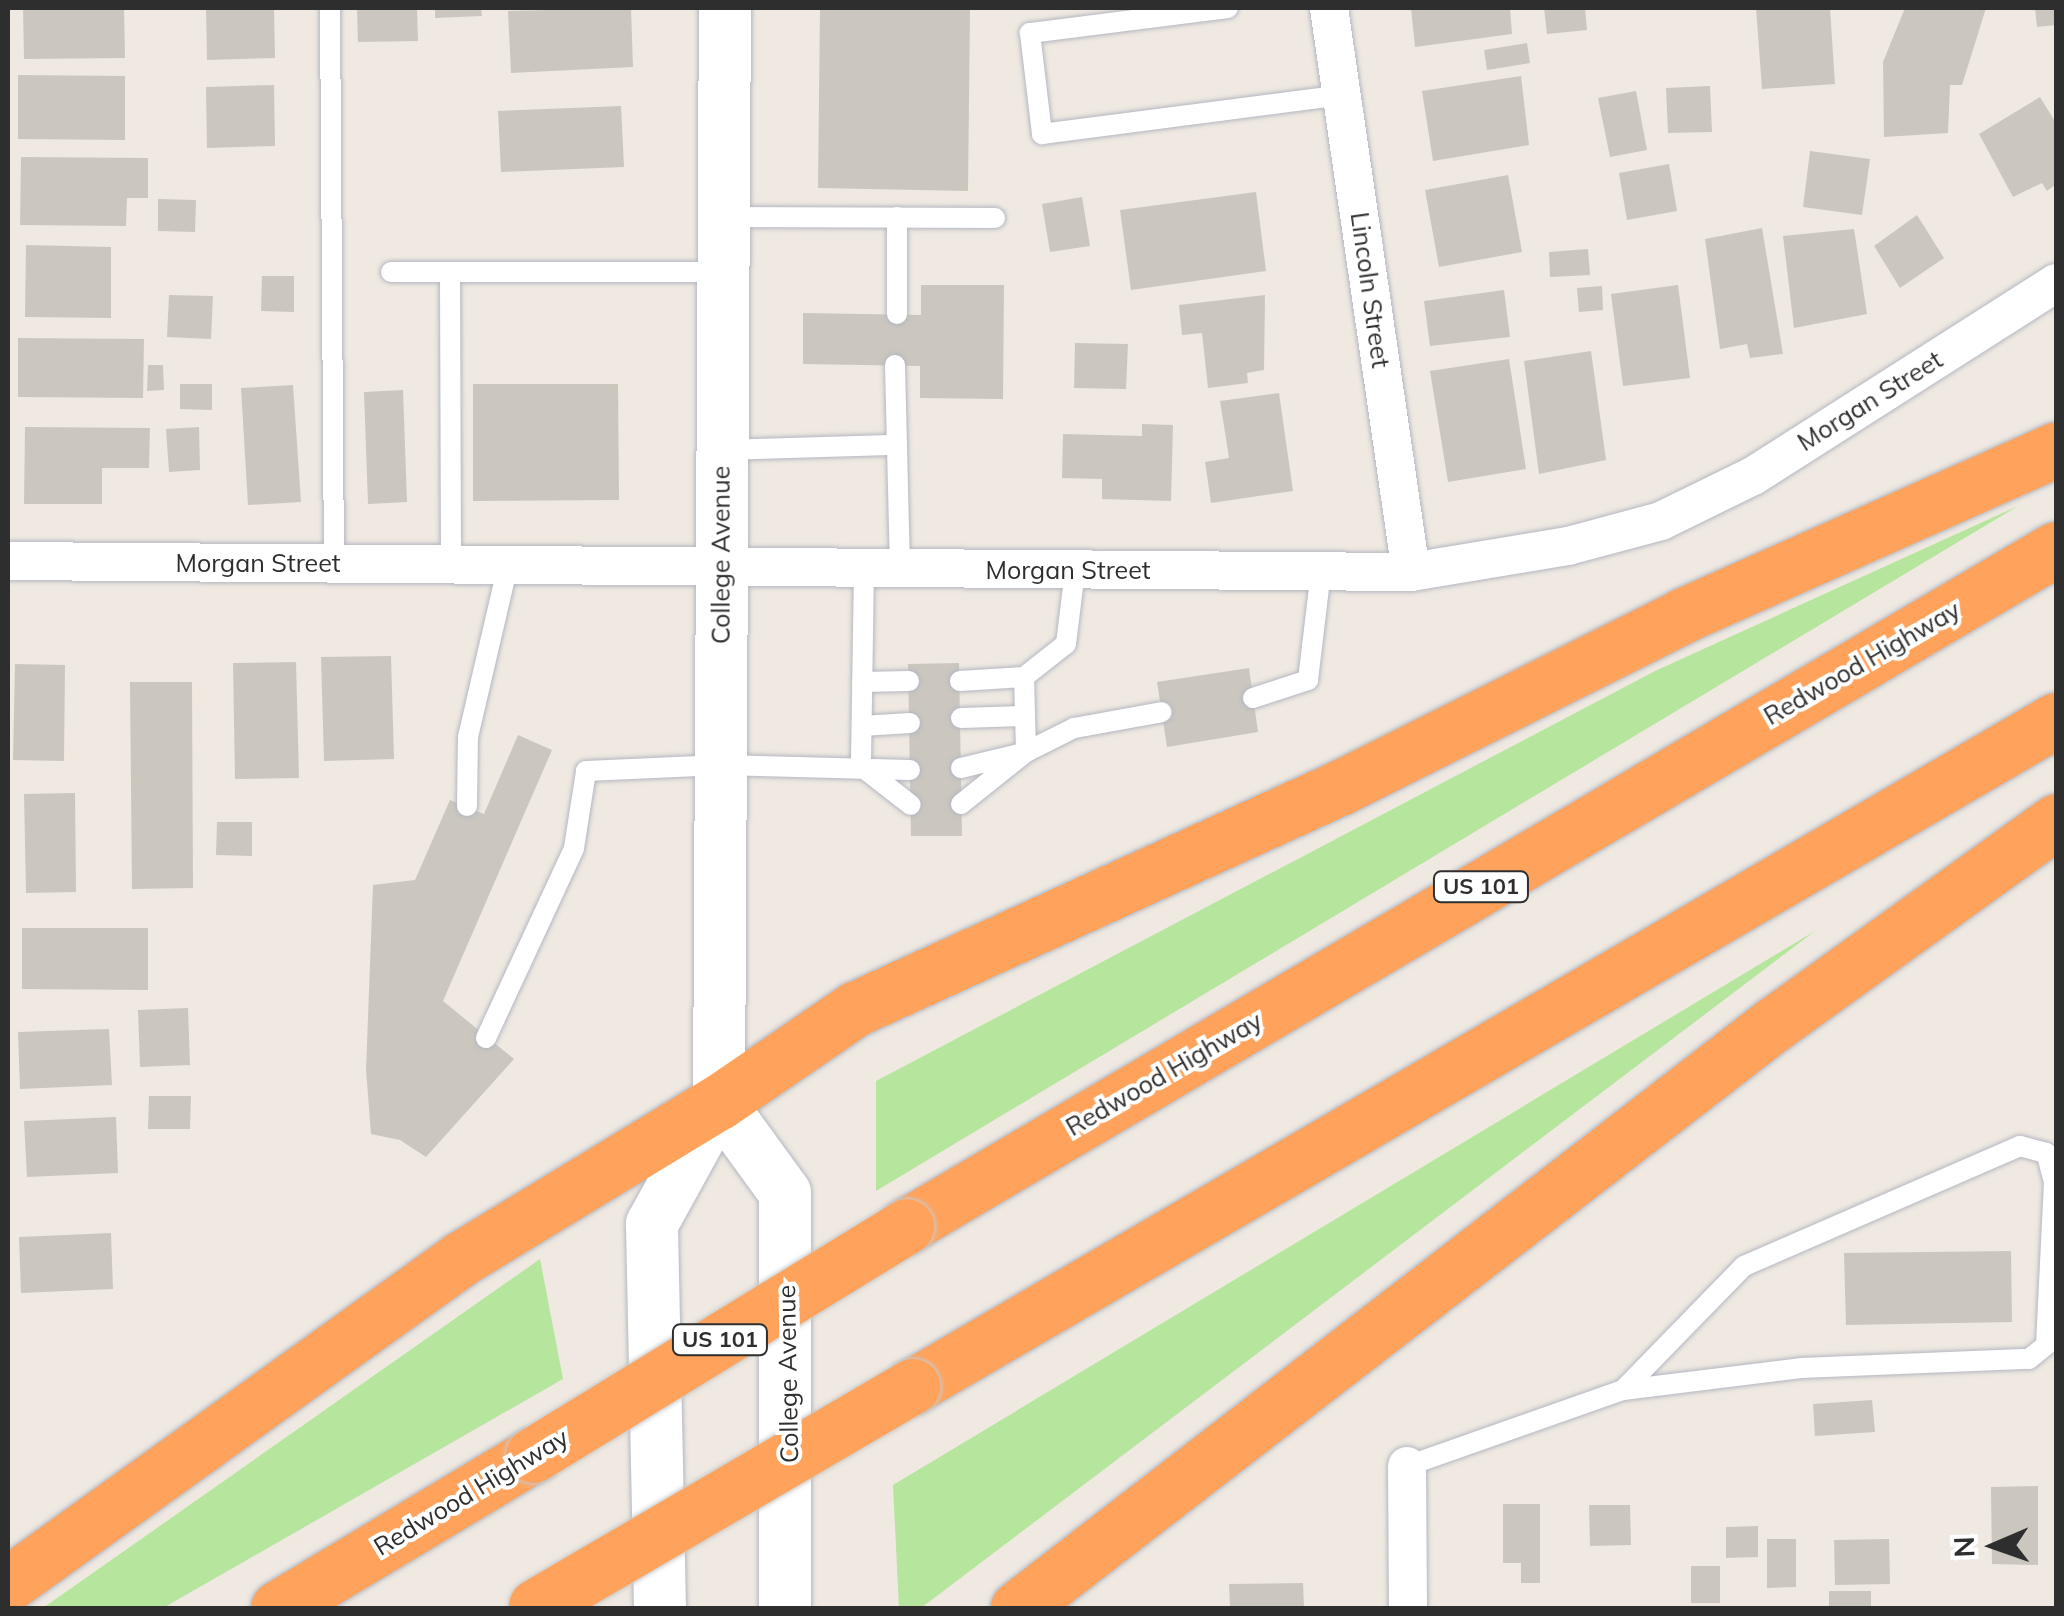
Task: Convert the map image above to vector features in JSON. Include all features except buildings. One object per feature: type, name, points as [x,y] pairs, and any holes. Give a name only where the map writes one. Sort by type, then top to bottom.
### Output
[{"type":"highway","points":[[8,1584],[462,1258],[718,1102],[854,1009],[1342,788],[1684,615],[2056,448]]},
{"type":"highway","name":"Redwood Highway","points":[[278,1608],[906,1226],[2056,549]]},
{"type":"highway","points":[[534,1607],[2056,720]]},
{"type":"highway","points":[[1018,1608],[1774,1024],[2056,822]]},
{"type":"main road","name":"College Avenue","points":[[660,1608],[652,1224],[718,1102],[725,8]]},
{"type":"main road","name":"College Avenue","points":[[718,1102],[785,1193],[785,1608]]},
{"type":"street","name":"Lincoln Street","points":[[1329,8],[1410,572]]},
{"type":"street","name":"Morgan Street","points":[[8,561],[1410,572],[1568,546],[1661,521],[1753,476],[2056,283]]},
{"type":"street","points":[[1407,1466],[1408,1608]]},
{"type":"lane","points":[[330,8],[334,563]]},
{"type":"lane","points":[[1228,8],[1030,32],[1042,134],[1341,95]]},
{"type":"lane","points":[[725,217],[995,218]]},
{"type":"lane","points":[[896,218],[897,314]]},
{"type":"lane","points":[[391,272],[724,272]]},
{"type":"lane","points":[[450,274],[450,565]]},
{"type":"lane","points":[[861,766],[862,682],[882,568],[897,445],[895,365]]},
{"type":"lane","points":[[722,450],[897,445]]},
{"type":"lane","points":[[467,806],[468,737],[508,565]]},
{"type":"lane","points":[[960,681],[1024,677],[1066,644],[1074,571]]},
{"type":"lane","points":[[1253,698],[1308,680],[1321,572]]},
{"type":"lane","points":[[1024,677],[1026,752]]},
{"type":"lane","points":[[862,682],[909,682]]},
{"type":"lane","points":[[961,804],[1026,752],[1074,728],[1162,712]]},
{"type":"lane","points":[[960,718],[1023,716]]},
{"type":"lane","points":[[862,726],[910,723]]},
{"type":"lane","points":[[961,768],[1026,752]]},
{"type":"lane","points":[[486,1038],[574,848],[586,771],[721,765],[910,770]]},
{"type":"lane","points":[[861,766],[911,805]]},
{"type":"lane","points":[[1407,1466],[1622,1390],[1800,1368],[2029,1359],[2046,1345],[2054,1182],[2046,1153],[2020,1146],[1744,1266],[1622,1390]]},
{"type":"green space","points":[[2018,506],[876,1191],[876,1081],[1655,671]]},
{"type":"green space","points":[[1815,931],[921,1608],[899,1608],[893,1485]]},
{"type":"green space","points":[[540,1259],[563,1379],[163,1608],[43,1608]]}]
